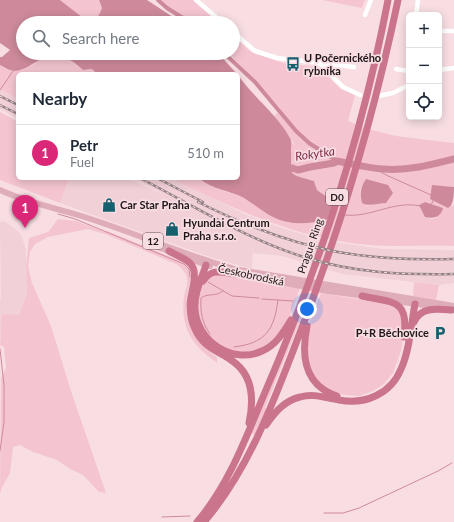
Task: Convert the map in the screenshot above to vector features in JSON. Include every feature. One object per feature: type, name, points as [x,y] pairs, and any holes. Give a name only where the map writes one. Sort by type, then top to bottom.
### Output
[{"type":"highway","name":"Prague Ring","points":[[243,445],[298,311],[336,201],[369,84],[388,0]]},
{"type":"highway","name":"Prague Ring","points":[[308,316],[350,189],[378,86],[398,0]]},
{"type":"highway","points":[[169,251],[188,262],[193,268],[194,277],[190,304],[192,322],[199,337],[210,348],[236,364],[243,371],[251,390],[252,403],[243,445],[221,489],[208,509],[197,522]]},
{"type":"highway","points":[[205,262],[195,298],[196,315],[204,335],[218,348],[228,353],[236,354],[252,354],[262,351],[271,346],[280,337],[298,311]]},
{"type":"highway","points":[[190,304],[205,262]]},
{"type":"highway","points":[[195,298],[202,282],[210,273],[218,272],[236,274]]},
{"type":"highway","points":[[362,296],[393,303],[403,309],[406,324],[402,357]]},
{"type":"highway","points":[[257,438],[278,410],[297,397],[316,395],[356,402],[368,400],[381,393],[393,383],[405,360],[413,301]]},
{"type":"highway","points":[[308,316],[304,345],[304,359],[307,369],[314,381],[325,390],[334,395],[345,398],[355,398],[374,393],[385,386],[397,370],[402,357],[413,301]]},
{"type":"highway","points":[[409,339],[415,320],[420,313],[432,309],[453,309]]},
{"type":"highway","points":[[204,522],[232,484],[257,438],[308,316]]},
{"type":"main road","name":"Českobrodská","points":[[0,190],[16,197],[125,230],[236,274],[288,282],[328,291],[413,301]]},
{"type":"main road","name":"Českobrodská","points":[[102,223],[123,234],[169,251],[205,262],[251,273],[453,309]]},
{"type":"street","points":[[196,0],[215,16]]},
{"type":"street","points":[[365,15],[371,0]]},
{"type":"street","points":[[416,12],[418,0]]},
{"type":"street","points":[[442,31],[454,31]]},
{"type":"street","points":[[240,38],[255,51],[277,58],[354,68]]},
{"type":"street","points":[[319,63],[343,86],[360,95]]},
{"type":"street","points":[[442,70],[454,68]]},
{"type":"street","points":[[396,70],[406,71]]},
{"type":"street","points":[[378,96],[393,93],[406,86]]},
{"type":"shaded area","points":[[0,0],[60,0],[81,16],[16,16],[16,60],[40,60],[21,70],[15,71],[0,65],[0,57],[10,50],[0,43]]},
{"type":"shaded area","points":[[60,0],[99,0],[102,8],[99,15],[81,16]]},
{"type":"shaded area","points":[[99,0],[147,0],[171,16],[98,16],[102,8]]},
{"type":"shaded area","points":[[161,0],[193,0],[211,16],[182,16],[167,8]]},
{"type":"shaded area","points":[[322,0],[365,0],[362,8]]},
{"type":"shaded area","points":[[240,42],[251,52],[283,63],[318,67],[341,89],[355,95],[348,121],[368,129],[396,136],[454,143],[454,187],[445,186],[452,207],[454,204],[454,246],[369,245],[317,237],[266,221],[174,180],[202,180],[214,187],[246,199],[274,217],[327,197],[317,190],[314,181],[295,176],[293,174],[291,142],[295,145],[274,116],[281,109],[236,60],[240,60]],"holes":[[[366,179],[386,203],[376,203],[367,206],[360,192]],[[425,202],[443,208],[436,218],[431,219],[425,216],[419,205]]]},
{"type":"shaded area","points":[[42,60],[70,60],[83,70],[92,69],[95,72],[16,72],[16,98],[0,89],[0,65],[12,71],[25,68]]},
{"type":"shaded area","points":[[70,60],[224,60],[235,72],[95,72],[92,69],[83,70]]},
{"type":"shaded area","points":[[240,78],[272,113],[285,129],[290,138],[292,173],[299,177],[314,181],[317,190],[332,202],[334,207],[328,219],[314,222],[287,222],[269,215],[238,195],[202,180],[240,180]]},
{"type":"shaded area","points":[[0,89],[16,98],[16,117],[0,109]]},
{"type":"shaded area","points":[[0,112],[16,121],[16,180],[68,180],[60,203],[0,180]]},
{"type":"shaded area","points":[[366,179],[388,185],[393,193],[386,203],[371,205],[362,203],[361,191]]},
{"type":"shaded area","points":[[68,180],[132,180],[165,195],[137,180],[174,180],[247,215],[315,238],[383,249],[454,250],[454,283],[439,285],[343,274],[282,256],[253,253],[253,241],[252,269],[210,257],[60,203]]},
{"type":"shaded area","points":[[432,185],[454,187],[453,199],[450,207],[448,208],[430,199]]},
{"type":"shaded area","points":[[425,202],[443,208],[441,213],[437,217],[425,217],[419,205]]},
{"type":"shaded area","points":[[58,219],[76,221],[105,232],[107,231],[186,263],[189,267],[191,275],[186,306],[189,323],[197,338],[217,357],[217,363],[197,346],[187,329],[183,308],[187,278],[178,265],[105,234],[88,229],[48,237],[35,244],[30,252],[28,266],[32,283],[51,326],[71,391],[106,493],[99,492],[83,475],[70,469],[57,460],[33,452],[20,445],[13,447],[10,473],[2,487],[0,494],[1,378],[6,368],[4,347],[0,345],[2,314],[19,315],[27,293],[26,266],[29,238],[48,232]]},
{"type":"shaded area","points":[[5,221],[21,234],[26,250],[27,293],[19,315],[0,335],[0,222]]},
{"type":"shaded area","points":[[219,274],[300,288],[290,314],[291,316],[281,331],[269,343],[259,349],[246,352],[234,351],[223,347],[213,340],[206,331],[201,320],[199,308],[200,293],[206,280]]},
{"type":"shaded area","points":[[414,282],[439,285],[436,300],[413,296]]},
{"type":"shaded area","points":[[321,293],[383,303],[400,310],[404,332],[401,351],[393,373],[384,384],[373,391],[359,396],[345,395],[324,386],[313,375],[308,365],[307,330]]},
{"type":"shaded area","points":[[300,315],[302,316],[265,408],[267,409],[255,436],[251,433]]},
{"type":"waterway","points":[[158,0],[180,16]]},
{"type":"waterway","points":[[231,60],[255,82],[296,131],[309,143],[337,161]]},
{"type":"waterway","points":[[0,90],[13,71]]},
{"type":"waterway","name":"Rokytka","points":[[283,172],[287,169],[292,168],[298,170],[334,163],[337,161],[372,168],[401,169],[419,167],[454,159]]},
{"type":"waterway","points":[[373,167],[386,175],[431,195]]},
{"type":"waterway","points":[[431,205],[434,199]]},
{"type":"waterway","points":[[345,215],[364,214],[401,205],[420,206]]},
{"type":"waterway","points":[[58,214],[75,219],[184,264],[189,269],[190,277]]},
{"type":"waterway","points":[[208,282],[232,296],[259,298]]},
{"type":"waterway","points":[[210,334],[202,317],[201,298],[223,291]]},
{"type":"waterway","points":[[262,299],[293,301]]},
{"type":"waterway","points":[[234,347],[254,342],[266,333],[271,327],[274,319],[278,300]]},
{"type":"waterway","points":[[0,349],[4,385],[4,422],[0,451]]},
{"type":"waterway","points":[[324,513],[343,513],[359,508],[452,463]]},
{"type":"waterway","points":[[162,517],[190,516]]},
{"type":"railway","points":[[0,96],[16,104]]},
{"type":"railway","points":[[0,105],[16,113]]},
{"type":"railway","points":[[144,180],[242,232],[285,251],[307,258],[361,270],[417,274],[454,274]]},
{"type":"railway","points":[[161,180],[203,202]]},
{"type":"railway","points":[[198,202],[266,232],[320,248],[382,258],[454,259]]},
{"type":"place","name":"U Počernického rybníka","points":[[293,64]]},
{"type":"place","name":"Car Star Praha","points":[[109,205]]},
{"type":"place","name":"Petr","points":[[25,228]]},
{"type":"place","name":"Hyundai Centrum Praha s.r.o.","points":[[172,229]]},
{"type":"place","name":"P+R Běchovice","points":[[440,333]]}]
